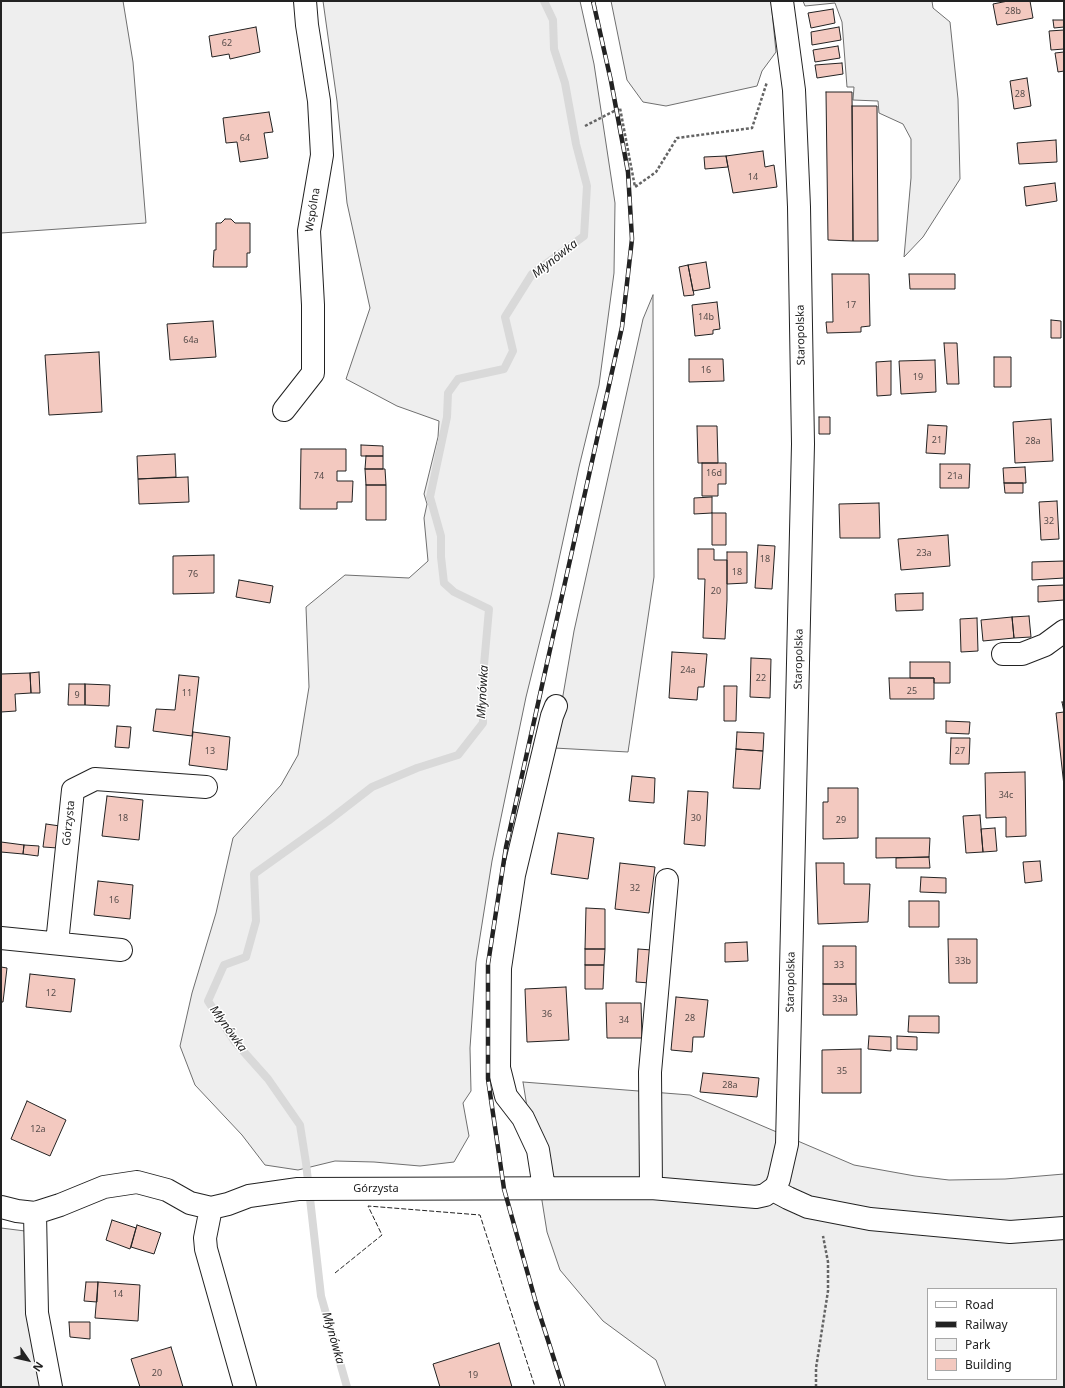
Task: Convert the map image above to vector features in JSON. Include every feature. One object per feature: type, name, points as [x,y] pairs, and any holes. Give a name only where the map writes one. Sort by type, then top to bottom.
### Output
[{"type":"street","name":"Wspólna","points":[[284,410],[313,373],[309,231],[322,155],[318,101],[305,1]]},
{"type":"street","name":"Staropolska","points":[[773,1190],[779,1179],[787,1144],[803,444],[799,207],[794,90],[782,1]]},
{"type":"street","points":[[1002,654],[1022,654],[1045,645],[1064,631]]},
{"type":"street","points":[[554,711],[514,875],[500,968],[499,1068],[506,1096],[523,1118],[538,1150],[544,1188],[651,1188],[756,1197],[765,1195],[773,1190],[808,1207],[870,1219],[1010,1232],[1064,1228]]},
{"type":"street","name":"Górzysta","points":[[57,943],[73,790],[95,779],[206,787]]},
{"type":"street","points":[[651,1188],[650,1072],[667,880]]},
{"type":"street","points":[[1,938],[121,950]]},
{"type":"street","name":"Górzysta","points":[[1,1207],[17,1211],[36,1213],[104,1187],[137,1182],[168,1190],[190,1203],[211,1208],[250,1196],[298,1189],[544,1188]]},
{"type":"street","points":[[211,1208],[205,1238],[206,1249],[245,1387]]},
{"type":"street","points":[[36,1213],[37,1313],[51,1387]]},
{"type":"path","points":[[585,126],[620,108],[635,187],[656,172],[677,138],[752,128],[767,81]]},
{"type":"path","points":[[808,1207],[824,1240],[828,1262],[828,1291],[816,1368],[816,1387]]},
{"type":"green space","points":[[1,1],[123,1],[133,62],[146,223],[1,233]]},
{"type":"green space","points":[[323,1],[580,1],[594,64],[615,203],[614,273],[599,385],[579,467],[551,596],[526,697],[492,861],[476,962],[470,1048],[471,1091],[463,1103],[469,1136],[454,1162],[420,1166],[374,1162],[335,1161],[298,1170],[265,1165],[242,1135],[195,1085],[180,1046],[192,993],[216,913],[233,838],[281,785],[298,755],[309,687],[306,607],[345,575],[409,578],[428,561],[424,518],[427,504],[424,494],[438,437],[439,421],[397,406],[346,379],[370,308],[347,203],[337,101]]},
{"type":"green space","points":[[611,1],[771,1],[776,52],[762,71],[757,86],[666,106],[643,102],[627,80]]},
{"type":"green space","points":[[803,1],[932,1],[933,8],[950,22],[958,99],[960,179],[923,237],[904,257],[911,178],[911,139],[903,124],[879,113],[878,101],[853,100],[854,87],[847,87],[842,22],[835,3],[805,6]]},
{"type":"green space","points":[[653,295],[654,577],[628,752],[554,748],[574,631],[643,319]]},
{"type":"green space","points":[[523,1082],[690,1095],[854,1165],[915,1176],[949,1180],[1005,1179],[1064,1174],[1064,1387],[666,1387],[656,1360],[603,1321],[560,1270],[547,1232]]},
{"type":"green space","points":[[1,1228],[25,1231],[43,1387],[1,1387]]},
{"type":"building","points":[[1008,1],[1030,1],[1033,18],[997,25],[993,4]]},
{"type":"building","points":[[833,9],[835,23],[811,28],[808,13]]},
{"type":"building","points":[[1053,20],[1064,20],[1064,27],[1054,28]]},
{"type":"building","points":[[256,27],[260,52],[230,59],[229,54],[212,57],[209,36]]},
{"type":"building","points":[[839,27],[841,40],[812,45],[811,32]]},
{"type":"building","points":[[1064,30],[1064,49],[1051,50],[1049,31]]},
{"type":"building","points":[[838,46],[840,58],[815,62],[813,50]]},
{"type":"building","points":[[1064,52],[1064,71],[1058,72],[1055,53]]},
{"type":"building","points":[[842,63],[843,74],[817,78],[815,65]]},
{"type":"building","points":[[1027,78],[1031,106],[1014,109],[1010,81]]},
{"type":"building","points":[[826,92],[852,92],[853,241],[828,240]]},
{"type":"building","points":[[852,106],[877,106],[878,241],[853,241]]},
{"type":"building","points":[[269,112],[273,132],[264,133],[268,158],[240,162],[237,142],[226,143],[223,118]]},
{"type":"building","points":[[1056,140],[1057,162],[1019,164],[1017,143]]},
{"type":"building","points":[[763,151],[765,167],[774,165],[777,187],[733,193],[726,156]]},
{"type":"building","points":[[726,156],[728,167],[705,169],[704,157]]},
{"type":"building","points":[[1055,183],[1057,201],[1026,206],[1024,187]]},
{"type":"building","points":[[225,219],[231,219],[235,223],[250,223],[250,253],[247,253],[247,267],[213,267],[214,250],[216,250],[216,223],[221,223]]},
{"type":"building","points":[[706,262],[710,288],[693,291],[688,265]]},
{"type":"building","points":[[688,265],[694,295],[684,296],[679,267]]},
{"type":"building","points":[[832,274],[869,274],[870,326],[861,327],[861,332],[827,333],[826,322],[833,322]]},
{"type":"building","points":[[909,274],[955,274],[955,289],[910,289]]},
{"type":"building","points":[[717,302],[720,329],[713,330],[713,334],[695,336],[692,305]]},
{"type":"building","points":[[1051,320],[1061,321],[1061,338],[1051,338]]},
{"type":"building","points":[[213,321],[216,357],[170,360],[167,324]]},
{"type":"building","points":[[944,343],[957,343],[959,384],[947,384]]},
{"type":"building","points":[[99,352],[102,412],[49,415],[45,355]]},
{"type":"building","points":[[994,357],[1011,357],[1011,387],[994,387]]},
{"type":"building","points":[[689,359],[723,359],[724,381],[689,382]]},
{"type":"building","points":[[935,360],[936,392],[901,394],[899,361]]},
{"type":"building","points":[[891,361],[891,395],[877,396],[876,362]]},
{"type":"building","points":[[819,417],[830,417],[830,434],[819,434]]},
{"type":"building","points":[[1051,419],[1053,461],[1015,463],[1013,422]]},
{"type":"building","points":[[928,425],[947,426],[945,454],[926,453]]},
{"type":"building","points":[[697,426],[717,426],[718,463],[698,463]]},
{"type":"building","points":[[361,445],[383,446],[383,456],[361,456]]},
{"type":"building","points":[[301,449],[346,449],[346,471],[337,471],[337,481],[353,481],[352,502],[337,502],[337,509],[300,509]]},
{"type":"building","points":[[175,454],[176,477],[138,479],[137,456]]},
{"type":"building","points":[[366,456],[383,456],[383,469],[365,469]]},
{"type":"building","points":[[702,463],[726,463],[726,484],[718,484],[718,496],[702,496]]},
{"type":"building","points":[[940,464],[970,464],[969,488],[940,488]]},
{"type":"building","points":[[1025,467],[1026,483],[1004,483],[1003,468]]},
{"type":"building","points":[[365,469],[385,469],[386,485],[366,485]]},
{"type":"building","points":[[188,477],[189,502],[139,504],[138,479]]},
{"type":"building","points":[[1004,483],[1023,483],[1023,493],[1005,493]]},
{"type":"building","points":[[366,485],[386,485],[386,520],[366,520]]},
{"type":"building","points":[[712,497],[712,513],[694,514],[694,498]]},
{"type":"building","points":[[1057,501],[1059,539],[1041,540],[1039,502]]},
{"type":"building","points":[[879,503],[880,538],[840,538],[839,504]]},
{"type":"building","points":[[712,513],[726,513],[726,545],[712,545]]},
{"type":"building","points":[[948,535],[950,566],[901,570],[898,539]]},
{"type":"building","points":[[758,545],[775,546],[772,589],[755,588]]},
{"type":"building","points":[[698,549],[714,549],[714,560],[727,560],[725,639],[703,638],[705,579],[698,579]]},
{"type":"building","points":[[727,552],[747,552],[747,583],[727,584]]},
{"type":"building","points":[[214,555],[214,593],[173,594],[173,556]]},
{"type":"building","points":[[1064,561],[1064,578],[1032,580],[1032,562]]},
{"type":"building","points":[[239,580],[273,586],[270,603],[236,597]]},
{"type":"building","points":[[1064,585],[1064,600],[1038,602],[1038,586]]},
{"type":"building","points":[[923,593],[923,610],[896,611],[895,594]]},
{"type":"building","points":[[1029,616],[1031,637],[1014,638],[1012,617]]},
{"type":"building","points":[[1012,617],[1014,638],[983,641],[981,620]]},
{"type":"building","points":[[977,618],[978,651],[961,652],[960,619]]},
{"type":"building","points":[[672,652],[707,654],[704,687],[698,687],[697,700],[669,698]]},
{"type":"building","points":[[751,658],[771,659],[770,698],[750,697]]},
{"type":"building","points":[[910,662],[950,662],[950,683],[934,683],[934,678],[910,678]]},
{"type":"building","points":[[39,672],[40,693],[31,693],[30,673]]},
{"type":"building","points":[[30,673],[31,693],[15,694],[16,711],[1,712],[1,674]]},
{"type":"building","points":[[179,675],[199,677],[192,736],[153,731],[156,709],[175,710]]},
{"type":"building","points":[[889,678],[934,678],[934,699],[890,699]]},
{"type":"building","points":[[69,684],[85,684],[85,705],[68,705]]},
{"type":"building","points":[[85,684],[110,685],[109,706],[85,705]]},
{"type":"building","points":[[724,686],[737,686],[736,721],[724,721]]},
{"type":"building","points":[[1064,712],[1064,786],[1056,713]]},
{"type":"building","points":[[946,721],[970,722],[969,734],[946,733]]},
{"type":"building","points":[[117,726],[131,727],[129,748],[115,747]]},
{"type":"building","points":[[193,732],[230,737],[227,770],[189,765]]},
{"type":"building","points":[[737,732],[764,733],[763,751],[736,749]]},
{"type":"building","points":[[951,738],[970,738],[969,764],[950,764]]},
{"type":"building","points":[[736,749],[763,751],[760,789],[733,788]]},
{"type":"building","points":[[1025,772],[1026,836],[1006,837],[1006,817],[986,818],[985,773]]},
{"type":"building","points":[[632,776],[655,778],[654,803],[629,801]]},
{"type":"building","points":[[828,788],[858,788],[858,838],[823,839],[823,802],[828,802]]},
{"type":"building","points":[[688,791],[708,792],[705,846],[684,844]]},
{"type":"building","points":[[107,796],[143,800],[139,840],[102,836]]},
{"type":"building","points":[[980,815],[983,852],[966,853],[963,816]]},
{"type":"building","points":[[46,824],[60,826],[58,848],[43,847]]},
{"type":"building","points":[[995,828],[997,851],[983,852],[981,829]]},
{"type":"building","points":[[558,833],[594,838],[588,879],[551,874]]},
{"type":"building","points":[[876,838],[930,838],[929,857],[876,858]]},
{"type":"building","points":[[1,842],[24,845],[23,854],[1,852]]},
{"type":"building","points":[[24,845],[39,846],[38,856],[23,854]]},
{"type":"building","points":[[929,857],[930,868],[896,868],[896,858]]},
{"type":"building","points":[[1040,861],[1042,881],[1025,883],[1023,862]]},
{"type":"building","points":[[620,863],[655,867],[649,913],[615,909]]},
{"type":"building","points":[[816,863],[844,863],[844,884],[870,884],[868,922],[818,924]]},
{"type":"building","points":[[921,877],[946,878],[946,893],[920,892]]},
{"type":"building","points":[[98,881],[133,885],[130,919],[94,915]]},
{"type":"building","points":[[909,901],[939,901],[939,927],[909,927]]},
{"type":"building","points":[[586,908],[605,909],[605,949],[585,949]]},
{"type":"building","points":[[948,939],[977,939],[977,983],[949,983]]},
{"type":"building","points":[[747,942],[748,961],[725,962],[725,943]]},
{"type":"building","points":[[823,946],[856,946],[856,984],[823,984]]},
{"type":"building","points":[[585,949],[605,949],[604,965],[585,965]]},
{"type":"building","points":[[638,949],[652,950],[650,983],[636,982]]},
{"type":"building","points":[[585,965],[604,965],[603,989],[585,989]]},
{"type":"building","points":[[1,967],[7,968],[3,1002],[1,1002]]},
{"type":"building","points":[[30,974],[75,979],[71,1012],[26,1007]]},
{"type":"building","points":[[823,984],[856,984],[857,1015],[823,1015]]},
{"type":"building","points":[[566,987],[569,1040],[527,1042],[525,989]]},
{"type":"building","points":[[676,997],[708,1000],[704,1037],[693,1037],[692,1052],[671,1050]]},
{"type":"building","points":[[606,1003],[641,1003],[642,1038],[607,1038]]},
{"type":"building","points":[[909,1016],[939,1016],[939,1033],[908,1032]]},
{"type":"building","points":[[869,1036],[891,1037],[891,1051],[868,1049]]},
{"type":"building","points":[[897,1036],[917,1037],[917,1050],[897,1049]]},
{"type":"building","points":[[861,1049],[861,1093],[822,1093],[822,1050]]},
{"type":"building","points":[[703,1073],[759,1078],[757,1097],[700,1092]]},
{"type":"building","points":[[27,1101],[66,1120],[50,1156],[11,1139]]},
{"type":"building","points":[[112,1220],[136,1228],[130,1249],[106,1240]]},
{"type":"building","points":[[137,1225],[161,1233],[154,1254],[131,1247]]},
{"type":"building","points":[[86,1282],[98,1282],[97,1302],[84,1301]]},
{"type":"building","points":[[98,1282],[140,1285],[138,1321],[95,1318]]},
{"type":"building","points":[[69,1322],[90,1322],[90,1339],[70,1337]]},
{"type":"building","points":[[499,1343],[512,1387],[440,1387],[433,1364]]},
{"type":"building","points":[[171,1347],[183,1387],[140,1387],[131,1359]]},
{"type":"waterway","name":"Młynówka","points":[[347,1387],[321,1296],[306,1163],[300,1125],[268,1079],[235,1042],[208,1001],[224,965],[246,957],[256,921],[254,874],[328,821],[372,787],[417,768],[458,755],[483,723],[483,676],[489,609],[454,592],[444,583],[441,557],[441,536],[430,497],[447,417],[448,393],[458,379],[504,369],[513,351],[505,317],[532,274],[584,236],[587,186],[576,144],[565,83],[554,49],[553,20],[544,1]]},
{"type":"railway","points":[[563,1387],[536,1303],[504,1189],[488,1079],[488,964],[506,847],[622,327],[632,239],[628,172],[611,81],[593,1]]},
{"type":"fence","points":[[335,1273],[382,1235],[368,1206],[480,1215],[535,1387]]}]
